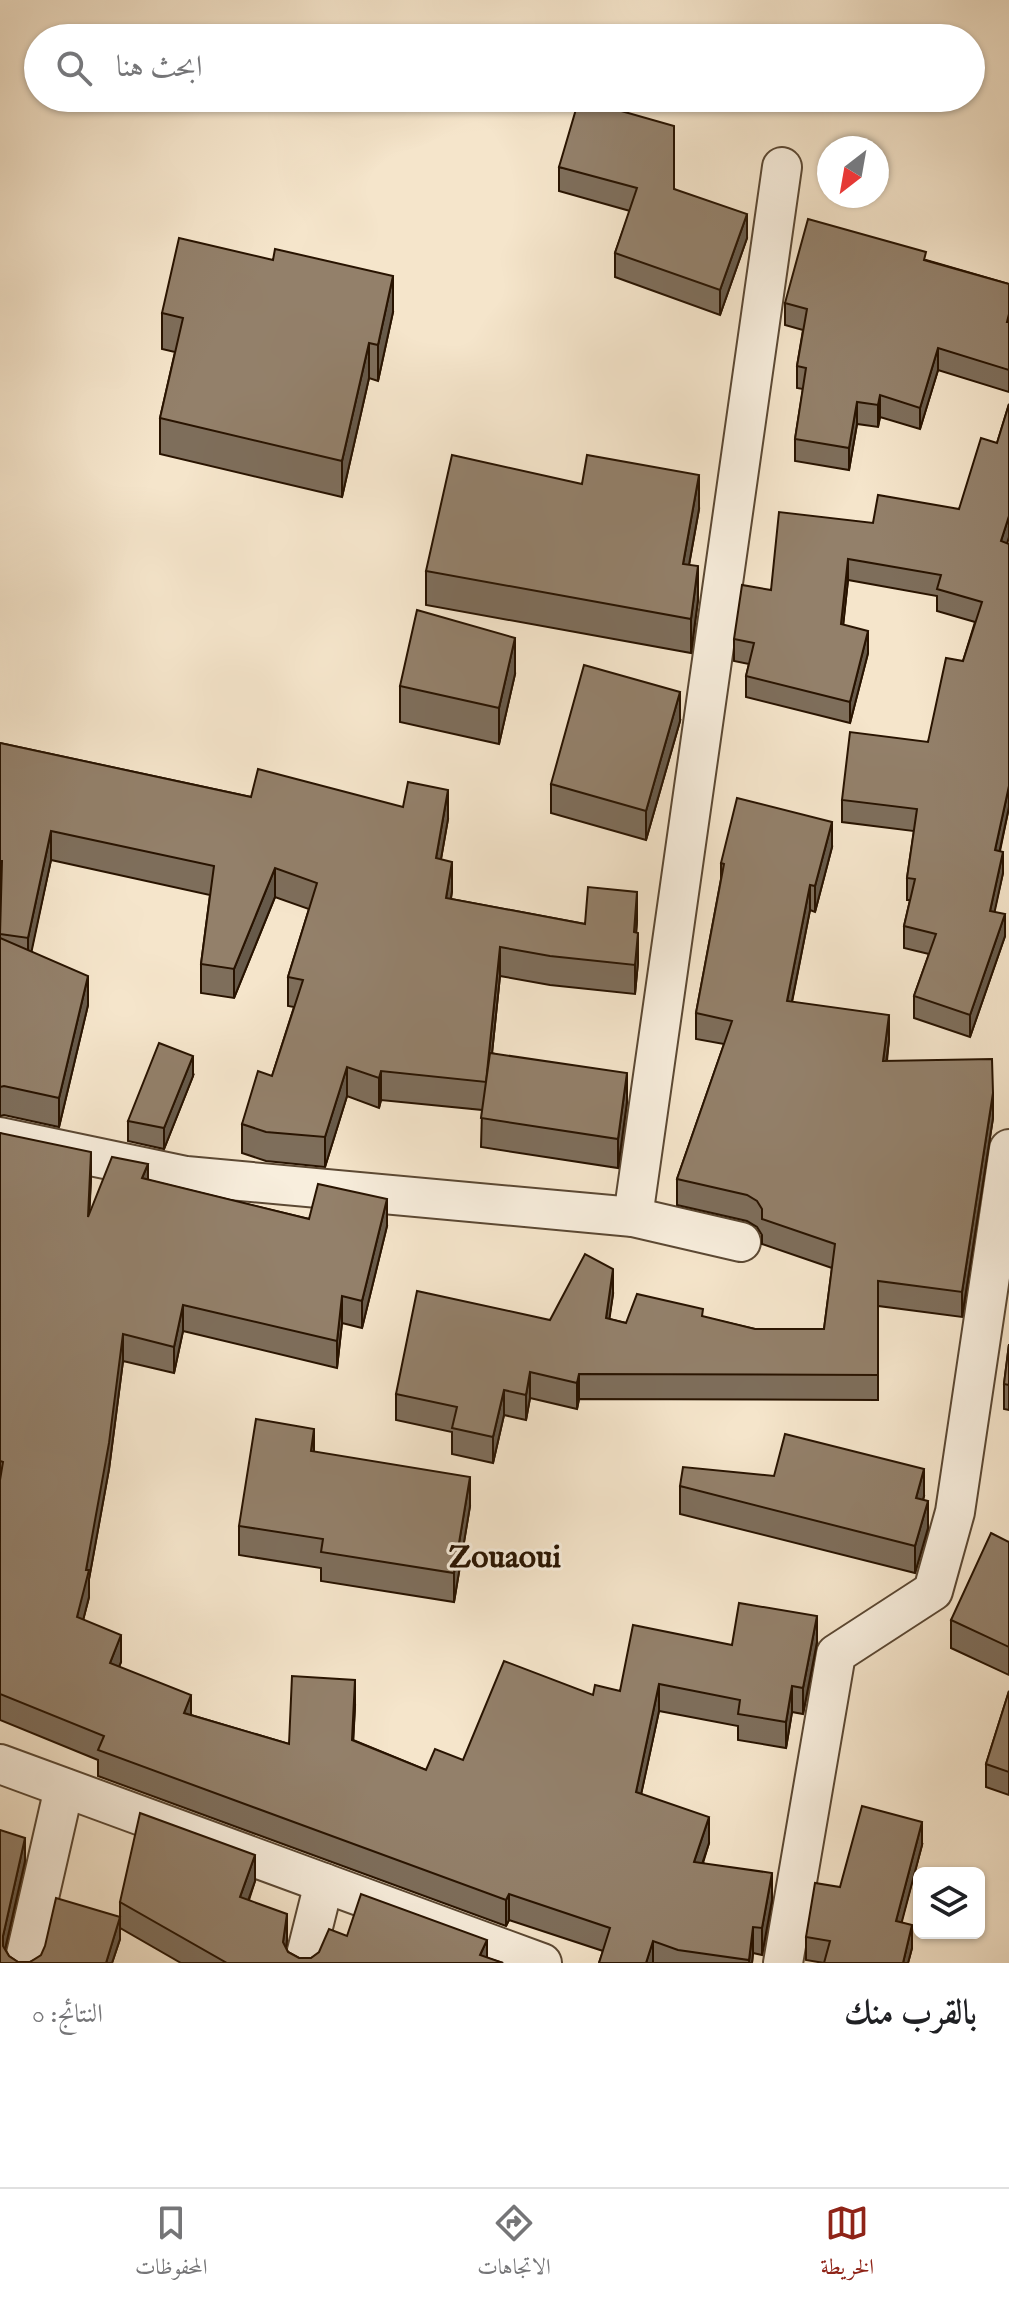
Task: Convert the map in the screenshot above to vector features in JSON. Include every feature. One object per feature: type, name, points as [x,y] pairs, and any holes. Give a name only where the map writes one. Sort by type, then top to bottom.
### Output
[{"type":"street","points":[[633,1217],[782,167]]},
{"type":"street","points":[[0,1137],[186,1176],[633,1217],[741,1242]]},
{"type":"street","points":[[783,1963],[836,1654],[933,1591],[955,1512],[1009,1149]]},
{"type":"street","points":[[0,1764],[542,1963]]},
{"type":"street","points":[[24,1963],[64,1788]]},
{"type":"street","points":[[304,1963],[324,1883]]},
{"type":"building","points":[[575,112],[625,112],[674,126],[674,189],[747,214],[720,290],[615,253],[637,188],[559,167]]},
{"type":"building","points":[[808,219],[926,252],[924,260],[1009,284],[1009,370],[938,348],[920,408],[880,395],[878,405],[857,402],[849,448],[795,439],[806,368],[797,366],[807,309],[785,303]]},
{"type":"building","points":[[179,238],[273,260],[275,249],[393,276],[378,345],[369,343],[342,461],[160,418],[183,318],[162,313]]},
{"type":"building","points":[[1009,404],[1009,516],[1001,541],[1009,544],[1009,786],[995,850],[1003,852],[990,911],[1005,914],[970,1015],[914,996],[936,934],[904,926],[915,879],[907,878],[917,809],[842,800],[850,732],[928,742],[946,658],[963,661],[982,602],[937,589],[941,575],[848,559],[841,624],[868,631],[850,702],[746,676],[754,643],[734,639],[742,585],[771,590],[779,512],[873,523],[878,495],[959,509],[981,438],[997,443]]},
{"type":"building","points":[[452,455],[582,484],[587,455],[699,475],[683,564],[698,566],[691,619],[426,571]]},
{"type":"building","points":[[417,610],[515,638],[499,708],[400,686]]},
{"type":"building","points":[[584,665],[680,692],[646,811],[551,784]]},
{"type":"building","points":[[0,743],[251,797],[258,769],[403,807],[408,782],[448,790],[436,858],[452,862],[446,898],[585,924],[588,887],[637,892],[635,965],[500,947],[486,1082],[381,1071],[379,1078],[347,1067],[325,1137],[266,1132],[242,1124],[258,1071],[272,1076],[303,980],[288,977],[317,883],[275,868],[234,969],[201,964],[214,866],[51,831],[28,938],[0,934]]},
{"type":"building","points":[[737,798],[832,822],[815,886],[810,885],[787,1001],[889,1015],[883,1061],[992,1059],[993,1093],[962,1292],[878,1281],[878,1375],[579,1374],[577,1383],[530,1372],[526,1395],[504,1390],[493,1437],[452,1428],[457,1407],[396,1394],[417,1291],[550,1320],[585,1254],[613,1269],[606,1318],[626,1323],[637,1294],[703,1309],[702,1316],[755,1329],[824,1329],[835,1244],[762,1219],[762,1209],[757,1201],[747,1195],[677,1179],[732,1021],[696,1013],[724,864],[721,863]]},
{"type":"building","points":[[0,938],[88,976],[59,1098],[0,1087]]},
{"type":"building","points":[[159,1043],[193,1056],[164,1128],[128,1121]]},
{"type":"building","points":[[490,1053],[627,1073],[618,1139],[481,1118]]},
{"type":"building","points":[[0,1133],[91,1152],[88,1217],[112,1157],[148,1164],[142,1178],[309,1219],[318,1184],[387,1199],[362,1301],[342,1296],[337,1341],[183,1305],[174,1347],[123,1334],[109,1443],[86,1570],[89,1570],[77,1617],[121,1635],[110,1663],[191,1695],[184,1713],[289,1744],[292,1676],[355,1680],[352,1740],[426,1770],[435,1749],[463,1760],[504,1661],[593,1695],[595,1685],[620,1691],[633,1625],[732,1645],[739,1603],[817,1616],[803,1688],[792,1686],[786,1722],[738,1714],[740,1700],[659,1684],[636,1792],[709,1817],[694,1862],[772,1873],[762,1928],[753,1927],[749,1960],[678,1950],[653,1941],[646,1963],[599,1963],[610,1928],[509,1894],[506,1900],[98,1750],[104,1736],[0,1694],[0,1480],[3,1462],[0,1461]]},
{"type":"building","points":[[1009,1344],[1009,1385],[1004,1384]]},
{"type":"building","points":[[256,1419],[314,1429],[311,1451],[470,1477],[454,1573],[321,1552],[323,1539],[239,1526]]},
{"type":"building","points":[[785,1434],[924,1469],[916,1498],[928,1501],[915,1546],[680,1486],[683,1467],[774,1476]]},
{"type":"building","points":[[991,1533],[1009,1542],[1009,1647],[951,1620]]},
{"type":"building","points":[[1009,1691],[1009,1772],[986,1764]]},
{"type":"building","points":[[862,1806],[922,1822],[896,1921],[912,1925],[903,1963],[824,1963],[830,1941],[806,1937],[815,1883],[840,1887]]},
{"type":"building","points":[[140,1813],[255,1855],[240,1897],[287,1914],[283,1942],[288,1952],[299,1958],[311,1958],[319,1952],[329,1929],[347,1936],[361,1894],[487,1940],[480,1955],[503,1963],[227,1963],[120,1902]]},
{"type":"building","points":[[0,1830],[25,1838],[3,1936],[3,1946],[9,1956],[18,1962],[30,1962],[41,1955],[56,1898],[120,1917],[106,1963],[0,1963]]},
{"type":"district","name":"Zouaoui","points":[[505,1556]]}]
